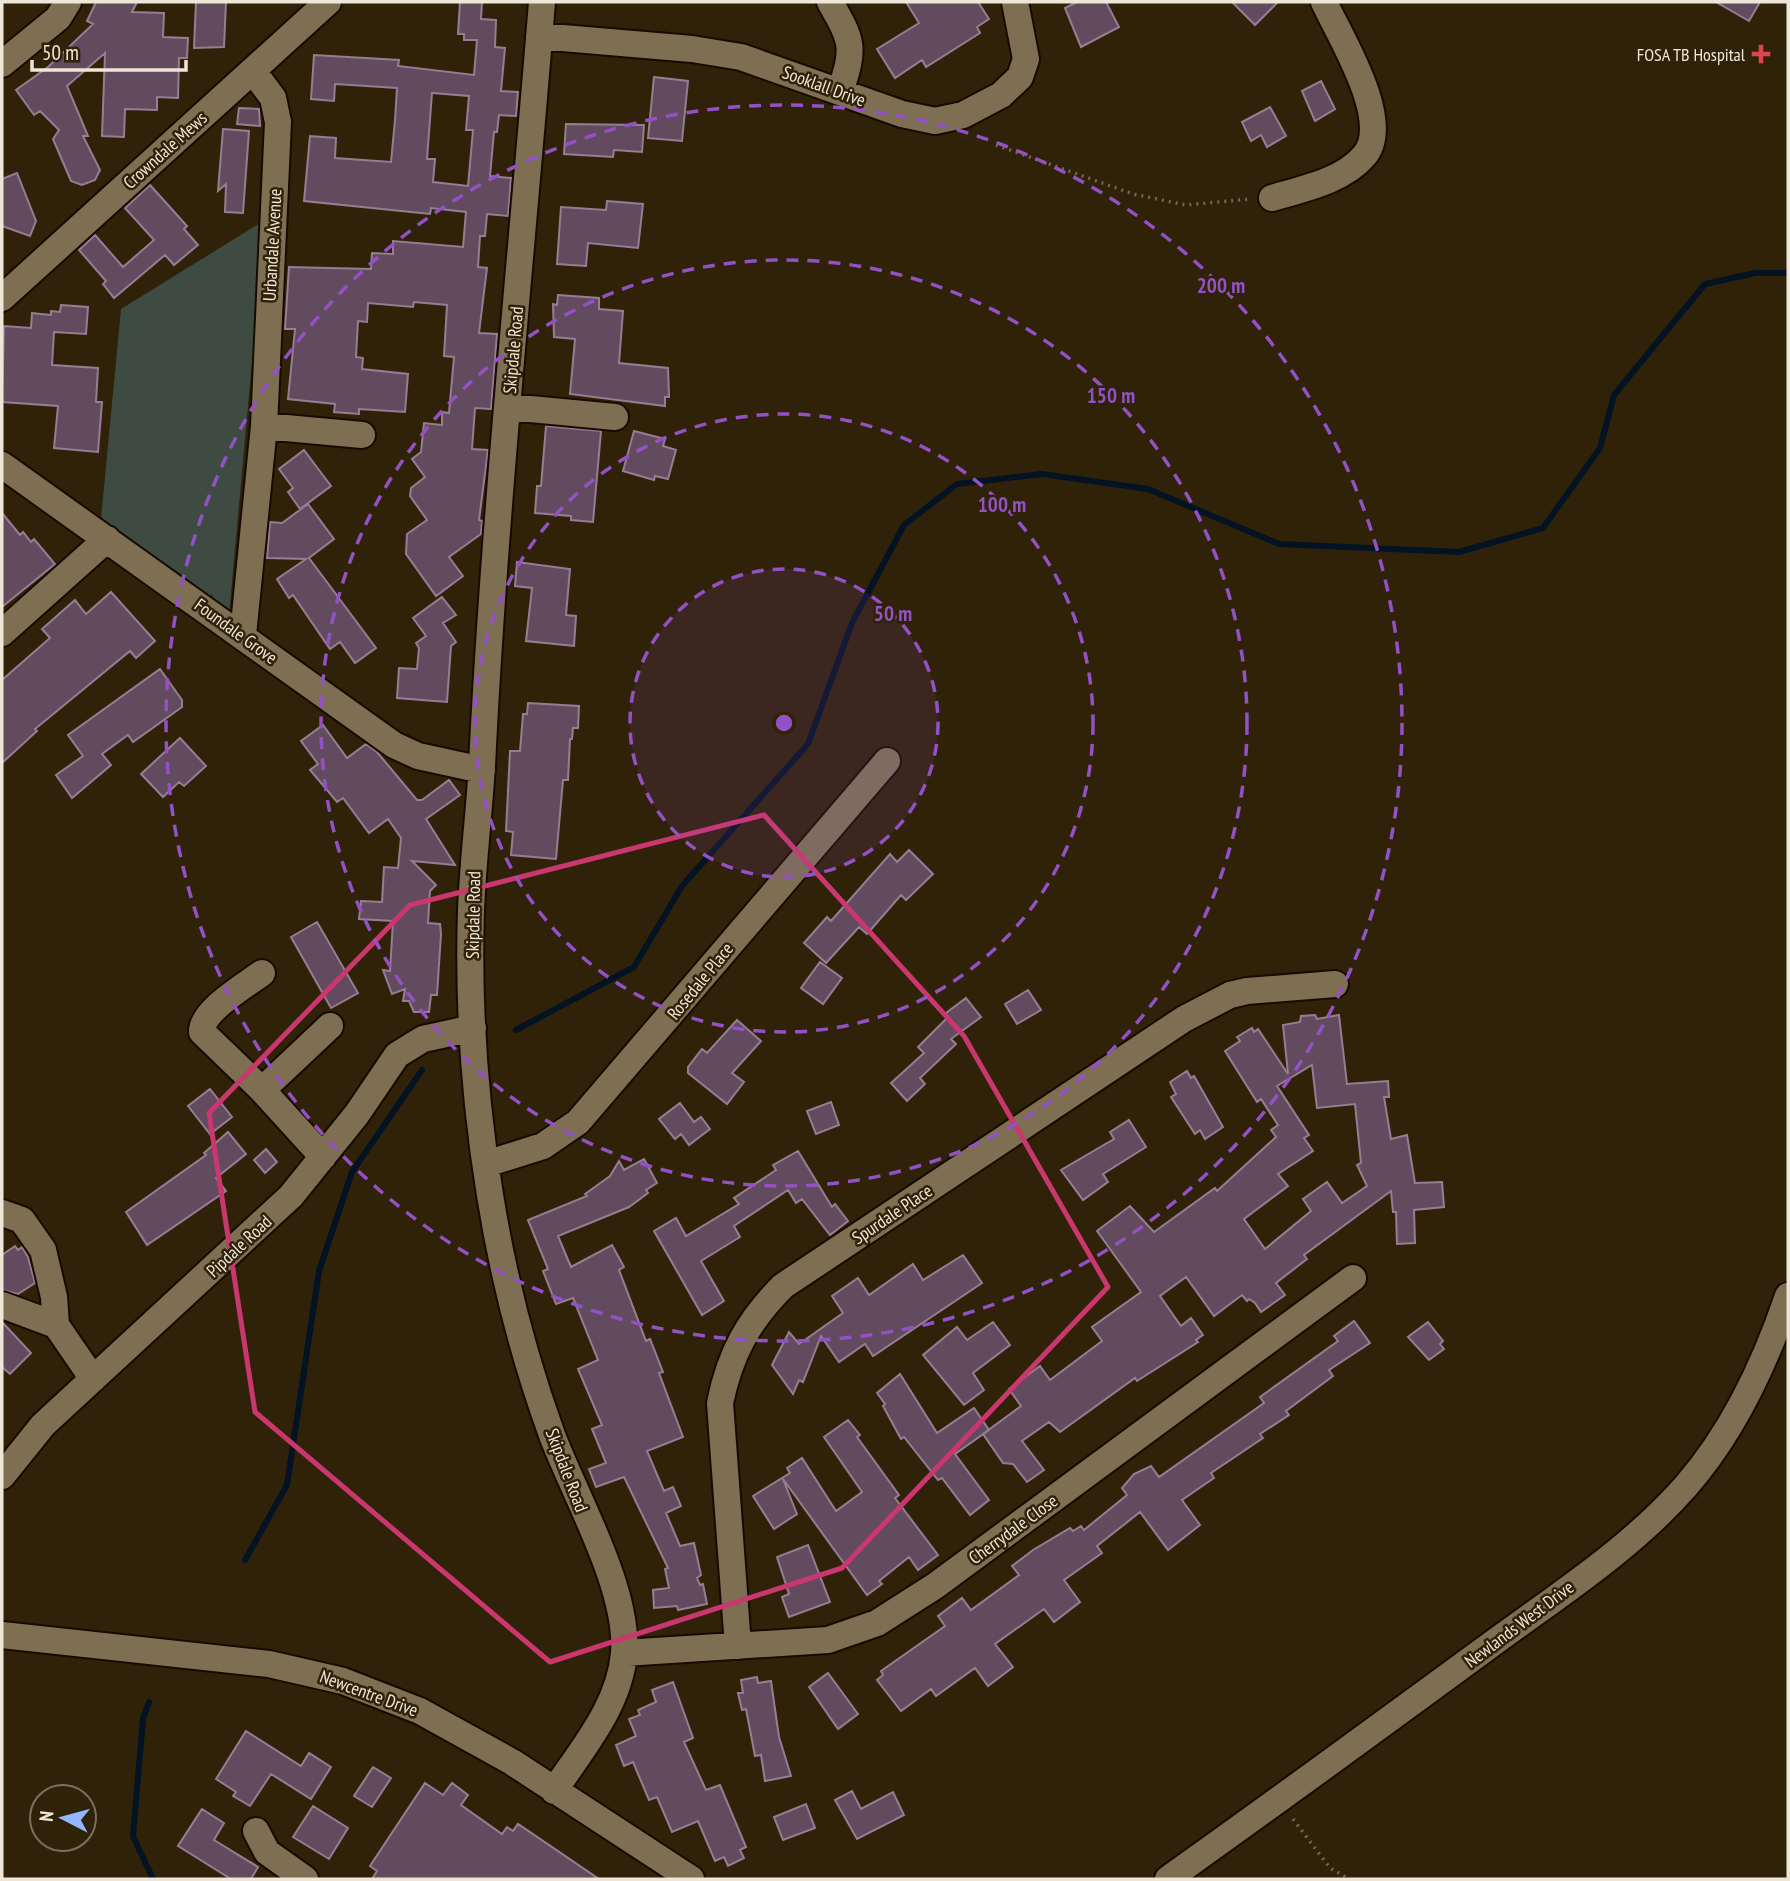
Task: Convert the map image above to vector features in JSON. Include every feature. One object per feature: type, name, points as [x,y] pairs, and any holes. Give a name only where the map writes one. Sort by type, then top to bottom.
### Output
[{"type":"street","points":[[2,64],[58,18],[68,2]]},
{"type":"street","name":"Crowndale Mews","points":[[2,298],[328,2]]},
{"type":"street","name":"Skipdale Road","points":[[542,2],[471,915],[473,1028],[486,1164],[498,1240],[533,1379],[611,1583],[624,1632],[624,1653],[611,1700],[554,1791]]},
{"type":"street","points":[[830,2],[846,30],[851,47],[840,92]]},
{"type":"street","name":"Sooklall Drive","points":[[539,36],[710,51],[741,57],[902,114],[935,121],[963,115],[1012,86],[1024,68],[1026,59],[1016,2]]},
{"type":"street","points":[[1272,198],[1323,182],[1348,168],[1364,156],[1374,134],[1374,118],[1368,96],[1324,2]]},
{"type":"street","name":"Urbandale Avenue","points":[[243,635],[264,426],[278,121],[273,98],[253,71]]},
{"type":"street","points":[[509,407],[615,417]]},
{"type":"street","points":[[264,426],[362,435]]},
{"type":"street","name":"Foundale Grove","points":[[2,465],[405,751],[482,770]]},
{"type":"street","points":[[2,633],[107,540]]},
{"type":"street","name":"Rosedale Place","points":[[486,1164],[543,1146],[578,1122],[887,761]]},
{"type":"street","points":[[262,973],[216,1007],[201,1027],[204,1036],[262,1090],[323,1157]]},
{"type":"street","name":"Spurdale Place","points":[[738,1646],[720,1403],[727,1368],[740,1338],[758,1311],[783,1286],[1184,1019],[1230,995],[1247,991],[1335,984]]},
{"type":"street","points":[[262,1090],[330,1026]]},
{"type":"street","name":"Pipdale Road","points":[[2,1476],[43,1425],[266,1222],[357,1114],[397,1055],[423,1039],[473,1028]]},
{"type":"street","points":[[2,1213],[22,1220],[32,1230],[43,1250],[54,1297],[55,1325],[93,1379]]},
{"type":"street","name":"Cherrydale Close","points":[[624,1653],[828,1640],[877,1623],[946,1578],[1353,1278]]},
{"type":"street","name":"Newlands West Drive","points":[[1168,1879],[1543,1606],[1647,1525],[1686,1485],[1737,1413],[1756,1378],[1788,1296]]},
{"type":"street","points":[[2,1305],[55,1325]]},
{"type":"street","name":"Newcentre Drive","points":[[2,1635],[269,1664],[343,1681],[420,1711],[512,1762],[691,1879]]},
{"type":"street","points":[[256,1831],[267,1852],[305,1879]]},
{"type":"path","points":[[996,145],[1083,179],[1186,205],[1272,198]]},
{"type":"path","points":[[1280,1799],[1330,1868],[1349,1879]]},
{"type":"highlighted area","points":[[764,815],[964,1036],[1108,1287],[842,1568],[550,1662],[255,1412],[209,1113],[410,905]]},
{"type":"green space","points":[[265,220],[229,615],[214,604],[212,594],[201,605],[100,529],[121,309]]},
{"type":"building","points":[[96,2],[137,2],[132,12],[164,13],[163,37],[188,38],[187,58],[179,58],[178,98],[157,97],[157,110],[125,109],[124,137],[102,136],[105,53],[67,86],[88,136],[83,136],[100,170],[95,180],[82,185],[71,181],[53,139],[59,130],[40,111],[34,115],[16,90],[48,67],[93,24],[87,21]]},
{"type":"building","points":[[196,2],[226,2],[224,47],[194,48]]},
{"type":"building","points":[[460,2],[482,2],[481,19],[496,20],[495,47],[505,48],[501,91],[518,92],[516,116],[499,115],[497,132],[494,132],[490,176],[511,178],[508,216],[487,214],[485,236],[480,236],[478,267],[487,268],[479,333],[497,334],[491,409],[475,408],[472,449],[488,450],[479,520],[482,521],[481,534],[449,557],[463,576],[436,596],[406,554],[407,534],[427,520],[410,496],[411,488],[425,477],[412,459],[421,452],[424,423],[442,425],[442,412],[449,413],[454,357],[444,356],[447,305],[414,302],[413,307],[368,303],[367,322],[358,321],[356,357],[363,358],[362,369],[408,374],[405,412],[359,409],[359,414],[334,412],[335,404],[288,399],[295,329],[285,329],[289,267],[371,269],[372,253],[393,254],[393,241],[463,247],[466,212],[431,208],[430,214],[304,201],[310,136],[336,138],[335,158],[391,162],[395,120],[397,88],[335,84],[334,101],[311,99],[314,55],[399,60],[398,66],[474,75],[477,40],[464,40],[464,34],[458,34]],"holes":[[[432,93],[469,96],[466,130],[473,130],[468,186],[433,182],[435,159],[427,159]]]},
{"type":"building","points":[[906,2],[978,2],[989,19],[977,27],[980,33],[926,67],[922,60],[895,78],[877,49],[919,23]]},
{"type":"building","points":[[1077,2],[1106,2],[1119,27],[1081,47],[1065,8]]},
{"type":"building","points":[[1232,2],[1278,2],[1255,25]]},
{"type":"building","points":[[1716,2],[1760,2],[1749,21]]},
{"type":"building","points":[[654,77],[688,81],[682,141],[648,138]]},
{"type":"building","points":[[1321,81],[1335,109],[1315,121],[1302,91]]},
{"type":"building","points":[[1270,107],[1286,136],[1267,147],[1261,135],[1251,141],[1242,122]]},
{"type":"building","points":[[239,108],[259,109],[260,126],[237,124]]},
{"type":"building","points":[[566,124],[644,125],[642,152],[614,150],[613,157],[564,154]]},
{"type":"building","points":[[223,129],[249,131],[243,213],[225,212],[226,184],[218,191]]},
{"type":"building","points":[[17,173],[36,221],[30,236],[2,226],[2,179]]},
{"type":"building","points":[[150,185],[187,226],[184,229],[198,245],[174,265],[165,255],[114,298],[103,284],[106,281],[79,250],[95,235],[123,267],[154,240],[125,208]]},
{"type":"building","points":[[607,201],[643,204],[638,248],[588,243],[586,266],[557,264],[561,207],[606,210]]},
{"type":"building","points":[[558,295],[599,298],[599,309],[623,311],[619,363],[668,368],[669,397],[665,397],[665,406],[570,394],[575,339],[554,337],[553,304],[557,305]]},
{"type":"building","points":[[61,305],[88,307],[86,334],[54,332],[52,365],[98,368],[96,402],[102,402],[98,452],[54,448],[58,406],[2,402],[4,326],[31,328],[32,313],[51,315],[51,311],[60,312]]},
{"type":"building","points":[[546,426],[601,431],[593,522],[571,520],[571,516],[535,513],[537,486],[541,486]]},
{"type":"building","points":[[634,431],[665,439],[663,446],[676,450],[668,479],[655,476],[654,480],[623,471]]},
{"type":"building","points":[[304,450],[331,486],[300,509],[288,492],[293,488],[279,469]]},
{"type":"building","points":[[308,504],[334,539],[309,558],[376,648],[355,663],[340,642],[330,649],[293,595],[289,598],[277,579],[306,559],[267,558],[270,522],[282,523]]},
{"type":"building","points":[[2,513],[20,535],[23,532],[31,542],[34,539],[55,564],[2,607]]},
{"type":"building","points":[[517,562],[570,569],[566,615],[576,616],[574,646],[526,641],[532,588],[515,586]]},
{"type":"building","points":[[111,592],[155,641],[136,658],[130,651],[35,729],[37,731],[2,763],[2,680],[50,638],[42,629],[75,600],[86,614]]},
{"type":"building","points":[[442,597],[456,615],[443,623],[456,642],[451,646],[447,702],[397,698],[399,668],[417,669],[419,648],[416,643],[426,636],[413,618]]},
{"type":"building","points":[[160,669],[182,700],[182,707],[133,742],[128,735],[102,754],[111,765],[72,798],[56,775],[83,756],[68,735]]},
{"type":"building","points":[[528,703],[579,706],[578,728],[573,728],[570,739],[568,780],[563,780],[556,859],[511,855],[513,832],[506,831],[510,751],[520,751],[523,714],[527,714]]},
{"type":"building","points":[[323,725],[347,758],[366,744],[377,752],[417,800],[422,800],[449,780],[460,795],[426,819],[455,865],[412,861],[436,885],[430,891],[428,923],[440,924],[441,934],[437,995],[431,995],[429,1012],[414,1012],[409,1001],[403,1001],[405,989],[392,994],[383,970],[390,971],[393,921],[359,919],[361,901],[382,902],[384,867],[398,868],[401,838],[388,819],[369,833],[343,798],[337,802],[310,770],[318,764],[301,741]]},
{"type":"building","points":[[180,738],[206,766],[184,786],[179,782],[163,797],[141,774]]},
{"type":"building","points":[[909,850],[933,874],[906,900],[901,895],[867,934],[859,927],[826,963],[804,943],[827,917],[831,921],[890,854],[897,862]]},
{"type":"building","points":[[317,922],[358,993],[331,1008],[291,937]]},
{"type":"building","points":[[820,962],[842,978],[823,1004],[801,988]]},
{"type":"building","points":[[1028,990],[1041,1010],[1017,1024],[1005,1004]]},
{"type":"building","points":[[966,998],[981,1017],[951,1039],[956,1044],[920,1078],[925,1084],[907,1101],[891,1083],[924,1053],[918,1047],[948,1017],[946,1013]]},
{"type":"building","points":[[1315,1015],[1317,1019],[1339,1015],[1347,1084],[1388,1081],[1389,1097],[1384,1097],[1391,1139],[1407,1135],[1415,1183],[1442,1182],[1444,1207],[1414,1210],[1415,1243],[1397,1244],[1396,1212],[1393,1212],[1391,1191],[1304,1255],[1307,1259],[1276,1283],[1285,1295],[1261,1312],[1255,1303],[1249,1299],[1247,1301],[1242,1295],[1214,1316],[1186,1277],[1160,1296],[1181,1326],[1191,1318],[1203,1335],[1196,1340],[1198,1342],[1137,1381],[1135,1378],[1060,1432],[1049,1422],[1022,1441],[1044,1470],[1027,1482],[1013,1464],[1003,1463],[983,1434],[1021,1406],[1009,1389],[1040,1366],[1050,1380],[1102,1341],[1092,1327],[1141,1292],[1097,1231],[1130,1206],[1154,1232],[1215,1188],[1217,1191],[1276,1137],[1271,1130],[1278,1125],[1261,1099],[1257,1102],[1225,1051],[1240,1041],[1237,1037],[1252,1028],[1254,1032],[1258,1029],[1288,1074],[1283,1025],[1300,1022],[1301,1016]],"holes":[[[1312,1065],[1317,1108],[1355,1104],[1361,1163],[1357,1165],[1367,1186],[1342,1203],[1327,1182],[1303,1199],[1311,1211],[1265,1249],[1244,1219],[1288,1186],[1278,1174],[1313,1151],[1304,1138],[1309,1135],[1277,1086]]]},
{"type":"building","points":[[737,1020],[761,1041],[732,1073],[744,1082],[727,1104],[688,1073],[688,1067],[702,1049],[707,1053]]},
{"type":"building","points":[[1187,1071],[1191,1078],[1194,1076],[1223,1127],[1205,1139],[1200,1130],[1195,1134],[1171,1097],[1176,1094],[1170,1082]]},
{"type":"building","points":[[210,1089],[232,1117],[210,1134],[188,1106]]},
{"type":"building","points":[[831,1102],[839,1125],[816,1134],[807,1111]]},
{"type":"building","points":[[680,1103],[694,1122],[701,1117],[710,1129],[689,1145],[681,1134],[675,1139],[659,1119]]},
{"type":"building","points":[[1129,1120],[1146,1147],[1103,1174],[1108,1182],[1083,1200],[1061,1170],[1114,1139],[1110,1132]]},
{"type":"building","points":[[228,1132],[246,1154],[216,1178],[226,1191],[147,1245],[126,1212],[206,1155],[204,1153]]},
{"type":"building","points":[[266,1149],[277,1162],[265,1173],[254,1160]]},
{"type":"building","points":[[798,1151],[832,1207],[835,1204],[848,1221],[830,1235],[802,1199],[796,1203],[788,1190],[734,1226],[740,1237],[701,1261],[724,1301],[702,1315],[654,1231],[676,1218],[686,1236],[739,1204],[734,1198],[776,1170],[773,1165]]},
{"type":"building","points":[[644,1159],[657,1183],[646,1190],[648,1193],[629,1207],[558,1236],[571,1267],[612,1245],[624,1267],[619,1270],[646,1341],[650,1339],[663,1372],[659,1373],[683,1437],[647,1451],[664,1491],[673,1487],[681,1506],[666,1513],[680,1546],[694,1543],[701,1575],[697,1578],[700,1585],[703,1584],[707,1604],[678,1610],[677,1606],[654,1608],[653,1590],[669,1588],[665,1569],[668,1568],[624,1477],[596,1487],[589,1469],[606,1463],[592,1429],[602,1425],[578,1369],[598,1360],[573,1298],[556,1304],[543,1271],[548,1269],[528,1220],[587,1196],[585,1194],[610,1176],[619,1161],[624,1170]]},
{"type":"building","points":[[15,1246],[18,1250],[22,1247],[28,1257],[35,1283],[18,1294],[2,1290],[2,1255]]},
{"type":"building","points":[[963,1255],[982,1283],[873,1356],[865,1344],[839,1362],[821,1336],[803,1382],[799,1380],[793,1394],[772,1365],[789,1332],[799,1344],[843,1313],[832,1296],[858,1278],[869,1295],[913,1264],[923,1280]]},
{"type":"building","points":[[1354,1321],[1370,1343],[1329,1370],[1333,1376],[1286,1411],[1289,1415],[1260,1434],[1263,1438],[1211,1473],[1214,1478],[1182,1500],[1200,1525],[1168,1550],[1140,1512],[1097,1546],[1102,1553],[1064,1580],[1080,1602],[1054,1622],[1044,1609],[995,1644],[1013,1667],[988,1686],[975,1668],[936,1696],[931,1689],[901,1711],[877,1680],[883,1675],[881,1671],[945,1626],[938,1616],[962,1598],[971,1610],[1019,1575],[1012,1566],[1033,1550],[1070,1528],[1073,1531],[1081,1526],[1084,1530],[1127,1495],[1122,1488],[1134,1474],[1151,1466],[1159,1477],[1264,1403],[1260,1397],[1338,1341],[1334,1336]]},
{"type":"building","points":[[2,1322],[31,1353],[10,1374],[2,1367]]},
{"type":"building","points":[[993,1322],[1010,1345],[973,1373],[984,1390],[964,1405],[923,1355],[957,1327],[967,1340]]},
{"type":"building","points":[[1428,1322],[1443,1341],[1440,1344],[1444,1349],[1429,1360],[1408,1337]]},
{"type":"building","points":[[900,1374],[937,1433],[974,1408],[989,1430],[955,1454],[989,1500],[970,1515],[942,1478],[938,1480],[904,1437],[901,1439],[883,1406],[885,1404],[877,1393]]},
{"type":"building","points":[[848,1420],[860,1435],[857,1437],[899,1495],[895,1498],[938,1555],[918,1570],[909,1557],[879,1581],[882,1584],[867,1595],[783,1479],[797,1514],[774,1529],[753,1496],[790,1473],[787,1468],[802,1458],[836,1511],[862,1492],[824,1437]]},
{"type":"building","points":[[808,1545],[830,1602],[789,1617],[782,1597],[789,1594],[777,1557]]},
{"type":"building","points":[[828,1673],[858,1714],[838,1729],[809,1687]]},
{"type":"building","points":[[757,1677],[758,1683],[771,1681],[779,1737],[791,1776],[765,1781],[761,1755],[755,1756],[746,1709],[742,1710],[738,1693],[743,1693],[741,1680]]},
{"type":"building","points":[[673,1682],[693,1738],[684,1742],[706,1790],[720,1785],[746,1847],[740,1850],[744,1858],[728,1866],[724,1857],[715,1861],[698,1821],[672,1832],[657,1797],[649,1800],[633,1762],[624,1766],[616,1745],[636,1736],[629,1719],[640,1715],[638,1710],[656,1702],[652,1690]]},
{"type":"building","points":[[246,1731],[301,1766],[309,1753],[331,1767],[311,1799],[271,1774],[250,1806],[233,1796],[236,1792],[216,1779]]},
{"type":"building","points":[[373,1767],[391,1778],[372,1807],[354,1796]]},
{"type":"building","points":[[425,1783],[443,1795],[452,1783],[468,1795],[461,1805],[502,1834],[507,1827],[513,1831],[518,1824],[599,1879],[372,1879],[377,1871],[370,1866]]},
{"type":"building","points":[[852,1791],[861,1809],[893,1792],[904,1815],[857,1839],[835,1800]]},
{"type":"building","points":[[806,1804],[815,1828],[783,1840],[774,1817]]},
{"type":"building","points":[[313,1806],[348,1828],[329,1859],[293,1837]]},
{"type":"building","points":[[202,1809],[224,1823],[214,1840],[258,1867],[251,1879],[231,1879],[178,1846]]},
{"type":"waterway","points":[[516,1030],[634,967],[682,886],[808,744],[852,623],[904,525],[957,484],[1042,474],[1148,489],[1279,544],[1459,552],[1543,528],[1600,448],[1614,395],[1705,284],[1755,273],[1788,273]]},
{"type":"waterway","points":[[245,1560],[287,1485],[319,1271],[352,1172],[422,1070]]},
{"type":"waterway","points":[[149,1702],[143,1719],[133,1836],[153,1879]]},
{"type":"place","name":"FOSA TB Hospital","points":[[1761,54]]}]
